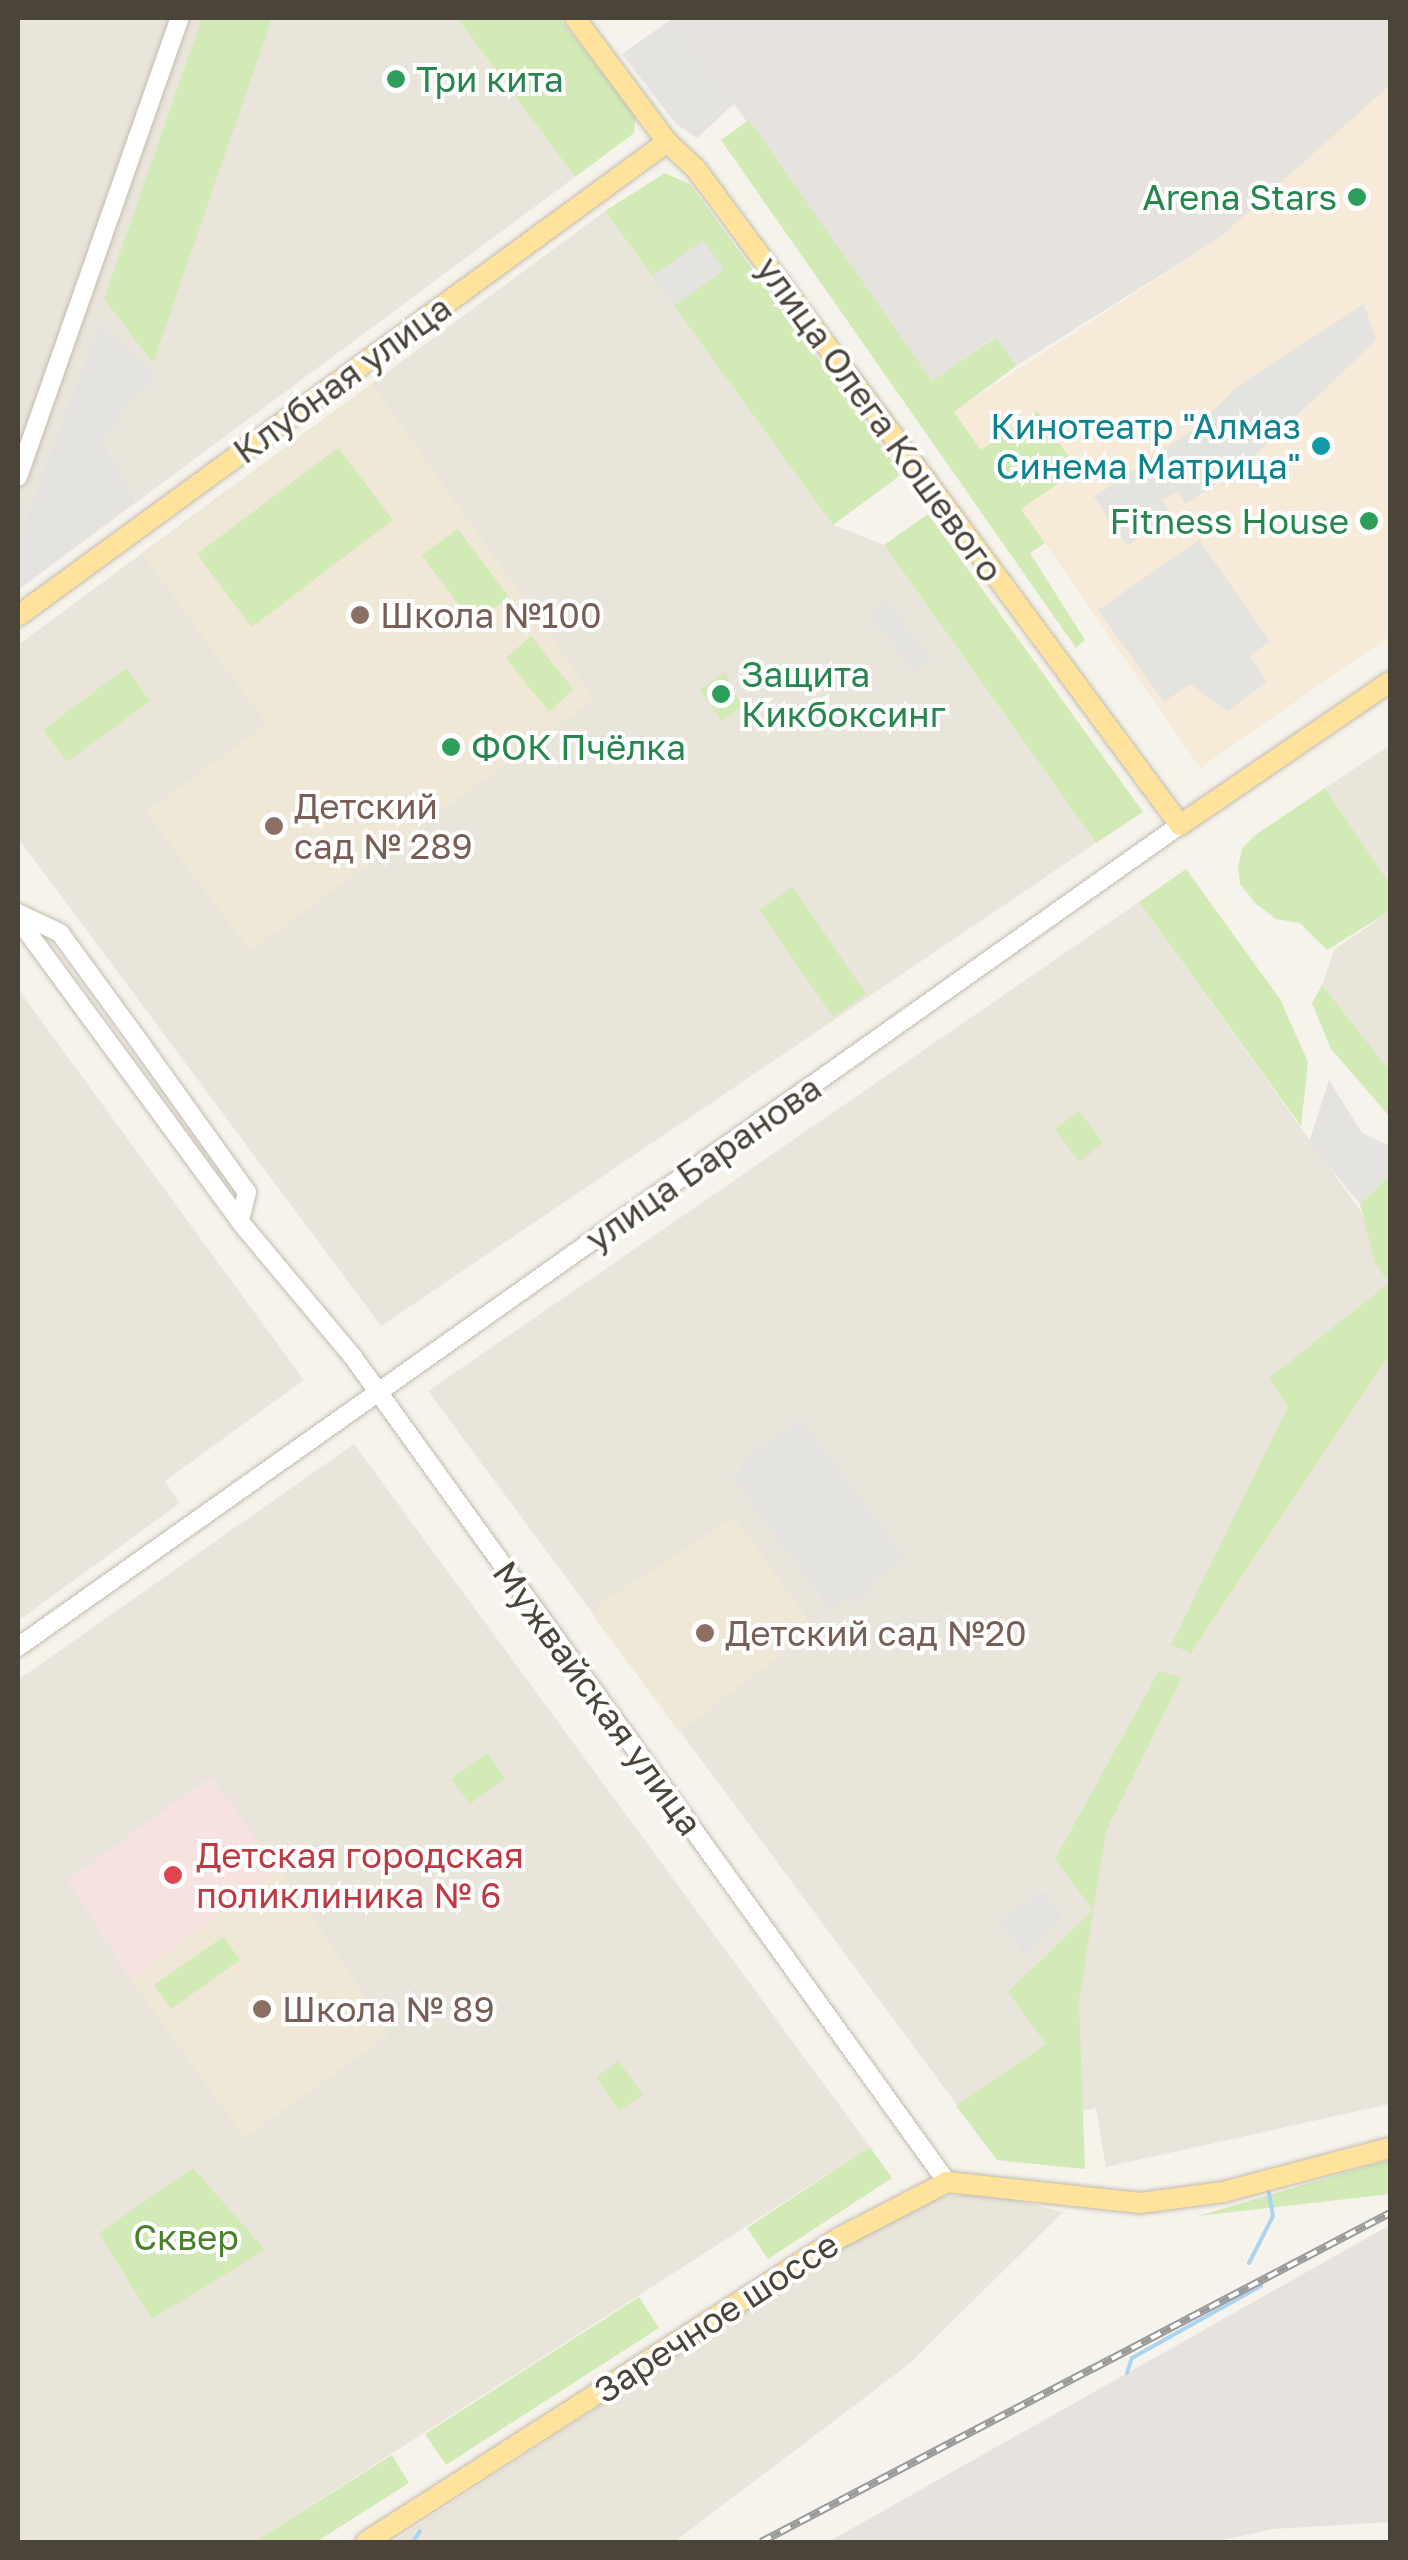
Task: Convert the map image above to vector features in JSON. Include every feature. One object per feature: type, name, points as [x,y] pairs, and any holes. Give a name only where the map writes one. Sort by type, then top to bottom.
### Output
[{"type":"main road","name":"улица Олега Кошевого","points":[[575,18],[667,142],[696,168],[1180,825]]},
{"type":"main road","name":"Клубная улица","points":[[18,616],[667,142]]},
{"type":"main road","name":"улица Баранова","points":[[1180,825],[1390,682]]},
{"type":"main road","points":[[946,2182],[1093,2201],[1181,2200],[1390,2148]]},
{"type":"main road","name":"Заречное шоссе","points":[[366,2542],[852,2230],[946,2182]]},
{"type":"street","points":[[18,477],[180,18]]},
{"type":"street","name":"улица Баранова","points":[[18,1648],[376,1390],[1180,825]]},
{"type":"street","name":"Мужвайская улица","points":[[18,916],[60,932],[247,1192],[240,1221]]},
{"type":"street","name":"Мужвайская улица","points":[[18,916],[240,1221],[376,1390],[946,2182]]},
{"type":"shaded area","points":[[18,18],[457,18],[575,177],[18,590]]},
{"type":"shaded area","points":[[673,18],[1390,18],[1390,85],[1218,239],[1016,366],[995,337],[932,381]]},
{"type":"shaded area","points":[[673,18],[736,102],[697,138],[676,124],[622,54]]},
{"type":"shaded area","points":[[1390,85],[1390,636],[1200,768],[954,411],[1218,239]]},
{"type":"shaded area","points":[[605,211],[833,525],[884,545],[1096,843],[381,1326],[18,838],[18,645]]},
{"type":"shaded area","points":[[703,240],[724,270],[674,306],[653,276]]},
{"type":"shaded area","points":[[1364,304],[1376,340],[1242,468],[1185,504],[1179,491],[1162,500],[1172,515],[1127,546],[1094,497],[1197,427],[1235,388]]},
{"type":"shaded area","points":[[99,325],[159,376],[129,400],[103,443],[136,501],[18,590],[18,540]]},
{"type":"shaded area","name":"Школа №100","points":[[372,384],[595,699],[250,951],[146,812],[267,724],[143,555]]},
{"type":"shaded area","points":[[1199,540],[1270,641],[1250,656],[1267,682],[1228,711],[1190,684],[1164,702],[1098,610]]},
{"type":"shaded area","points":[[887,601],[931,660],[914,673],[869,614]]},
{"type":"shaded area","points":[[1390,745],[1390,884],[1325,788]]},
{"type":"shaded area","points":[[1139,902],[1390,1252],[1390,2104],[1106,2167],[1096,2108],[977,2132],[428,1391]]},
{"type":"shaded area","points":[[1390,911],[1390,1072],[1322,985],[1334,950]]},
{"type":"shaded area","points":[[18,989],[304,1380],[165,1481],[180,1503],[18,1621]]},
{"type":"shaded area","points":[[1329,1080],[1362,1133],[1390,1146],[1390,1174],[1360,1204],[1309,1142]]},
{"type":"shaded area","points":[[801,1419],[906,1559],[870,1583],[874,1592],[858,1602],[852,1595],[830,1610],[732,1477],[742,1470],[739,1464]]},
{"type":"shaded area","points":[[354,1444],[870,2147],[254,2542],[18,2542],[18,1680]]},
{"type":"shaded area","name":"Детский сад №20","points":[[734,1517],[810,1623],[798,1642],[679,1732],[594,1617],[598,1605]]},
{"type":"shaded area","name":"Детская городская поликлиника № 6","points":[[211,1777],[278,1870],[131,1980],[67,1880]]},
{"type":"shaded area","name":"Школа № 89","points":[[280,1868],[390,2034],[245,2138],[131,1980]]},
{"type":"shaded area","points":[[1045,1890],[1062,1917],[1026,1957],[999,1920]]},
{"type":"shaded area","points":[[981,2192],[1063,2212],[909,2364],[674,2542],[392,2542],[871,2228],[935,2198]]},
{"type":"shaded area","points":[[1390,2225],[1390,2522],[1273,2529],[1214,2542],[828,2542]]},
{"type":"green space","points":[[202,18],[272,18],[153,363],[104,299]]},
{"type":"green space","points":[[457,18],[559,18],[636,116],[634,133],[575,177]]},
{"type":"green space","points":[[749,120],[932,381],[996,337],[1016,366],[954,412],[981,450],[1037,411],[1078,470],[1021,509],[1045,543],[1030,553],[1085,640],[1076,648],[721,140]]},
{"type":"green space","points":[[665,173],[690,184],[902,474],[833,525],[605,211]]},
{"type":"green space","points":[[338,448],[393,520],[252,627],[197,554]]},
{"type":"green space","points":[[928,514],[1143,812],[1096,843],[884,545]]},
{"type":"green space","points":[[458,529],[509,597],[473,624],[422,555]]},
{"type":"green space","points":[[531,636],[573,689],[549,712],[506,658]]},
{"type":"green space","points":[[126,668],[150,701],[67,762],[43,730]]},
{"type":"green space","name":"Защита Кикбоксинг","points":[[725,672],[742,707],[722,721],[700,690]]},
{"type":"green space","points":[[1325,788],[1390,884],[1390,911],[1327,950],[1300,923],[1276,919],[1256,904],[1240,884],[1238,867],[1242,849],[1254,836]]},
{"type":"green space","points":[[1186,869],[1280,999],[1308,1062],[1301,1126],[1139,902]]},
{"type":"green space","points":[[793,887],[866,994],[833,1017],[759,910]]},
{"type":"green space","points":[[1322,985],[1390,1071],[1390,1117],[1331,1049],[1312,1003]]},
{"type":"green space","points":[[1079,1111],[1103,1143],[1079,1162],[1055,1129]]},
{"type":"green space","points":[[1390,1174],[1390,1353],[1191,1653],[1171,1645],[1288,1407],[1269,1378],[1389,1283],[1375,1263],[1360,1204]]},
{"type":"green space","points":[[1159,1671],[1182,1678],[1106,1831],[1079,2001],[1085,2169],[997,2160],[956,2106],[1046,2044],[1008,1992],[1093,1910],[1055,1859]]},
{"type":"green space","points":[[487,1753],[505,1778],[470,1804],[451,1779]]},
{"type":"green space","points":[[223,1937],[240,1960],[171,2009],[154,1985]]},
{"type":"green space","points":[[619,2061],[643,2095],[619,2111],[596,2077]]},
{"type":"green space","points":[[870,2147],[892,2178],[768,2259],[747,2228]]},
{"type":"green space","points":[[1390,2160],[1390,2194],[1198,2216],[1375,2164]]},
{"type":"green space","name":"Сквер","points":[[193,2168],[265,2250],[152,2319],[99,2233]]},
{"type":"green space","points":[[639,2297],[659,2328],[446,2465],[425,2434]]},
{"type":"green space","points":[[392,2455],[409,2483],[316,2542],[254,2542]]},
{"type":"waterway","points":[[1249,2263],[1273,2216],[1268,2188]]},
{"type":"waterway","points":[[1127,2373],[1132,2358],[1261,2286]]},
{"type":"waterway","points":[[413,2542],[420,2531]]},
{"type":"railway","points":[[761,2542],[1390,2213]]},
{"type":"place","name":"Три кита","points":[[396,79]]},
{"type":"place","name":"Arena Stars","points":[[1357,197]]},
{"type":"place","name":"Кинотеатр \"Алмаз Синема Матрица\"","points":[[1321,446]]},
{"type":"place","name":"Fitness House","points":[[1369,521]]},
{"type":"place","name":"Школа №100","points":[[360,615]]},
{"type":"place","name":"Защита Кикбоксинг","points":[[721,694]]},
{"type":"place","name":"ФОК Пчёлка","points":[[451,747]]},
{"type":"place","name":"Детский сад № 289","points":[[274,826]]},
{"type":"place","name":"Детский сад №20","points":[[705,1633]]},
{"type":"place","name":"Детская городская поликлиника № 6","points":[[173,1875]]},
{"type":"place","name":"Школа № 89","points":[[262,2009]]}]
